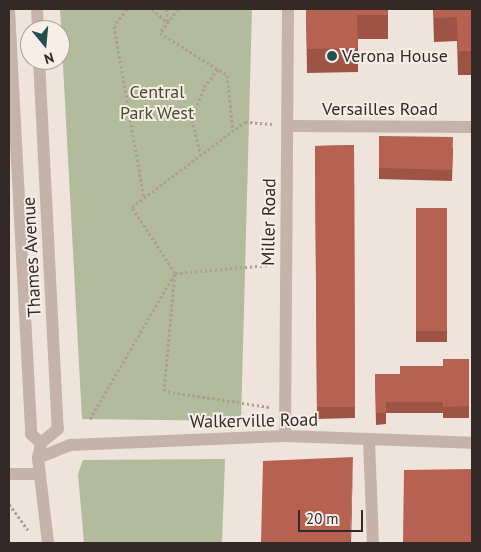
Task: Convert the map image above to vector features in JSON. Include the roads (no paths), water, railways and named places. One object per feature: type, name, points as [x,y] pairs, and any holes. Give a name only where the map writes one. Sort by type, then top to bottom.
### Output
[{"type":"street","name":"Thames Avenue","points":[[9,9],[28,396],[31,434],[41,443],[58,429],[40,70]]},
{"type":"street","name":"Miller Road","points":[[285,436],[288,9]]},
{"type":"street","name":"Versailles Road","points":[[288,126],[472,127]]},
{"type":"street","name":"Walkerville Road","points":[[38,458],[70,445],[285,436],[472,443]]},
{"type":"street","points":[[368,440],[373,543]]},
{"type":"street","points":[[41,443],[38,458],[48,543]]},
{"type":"street","points":[[9,474],[40,474]]},
{"type":"place","name":"Verona House","points":[[332,56]]},
{"type":"park label","name":"Central Park West","points":[[157,104]]}]
